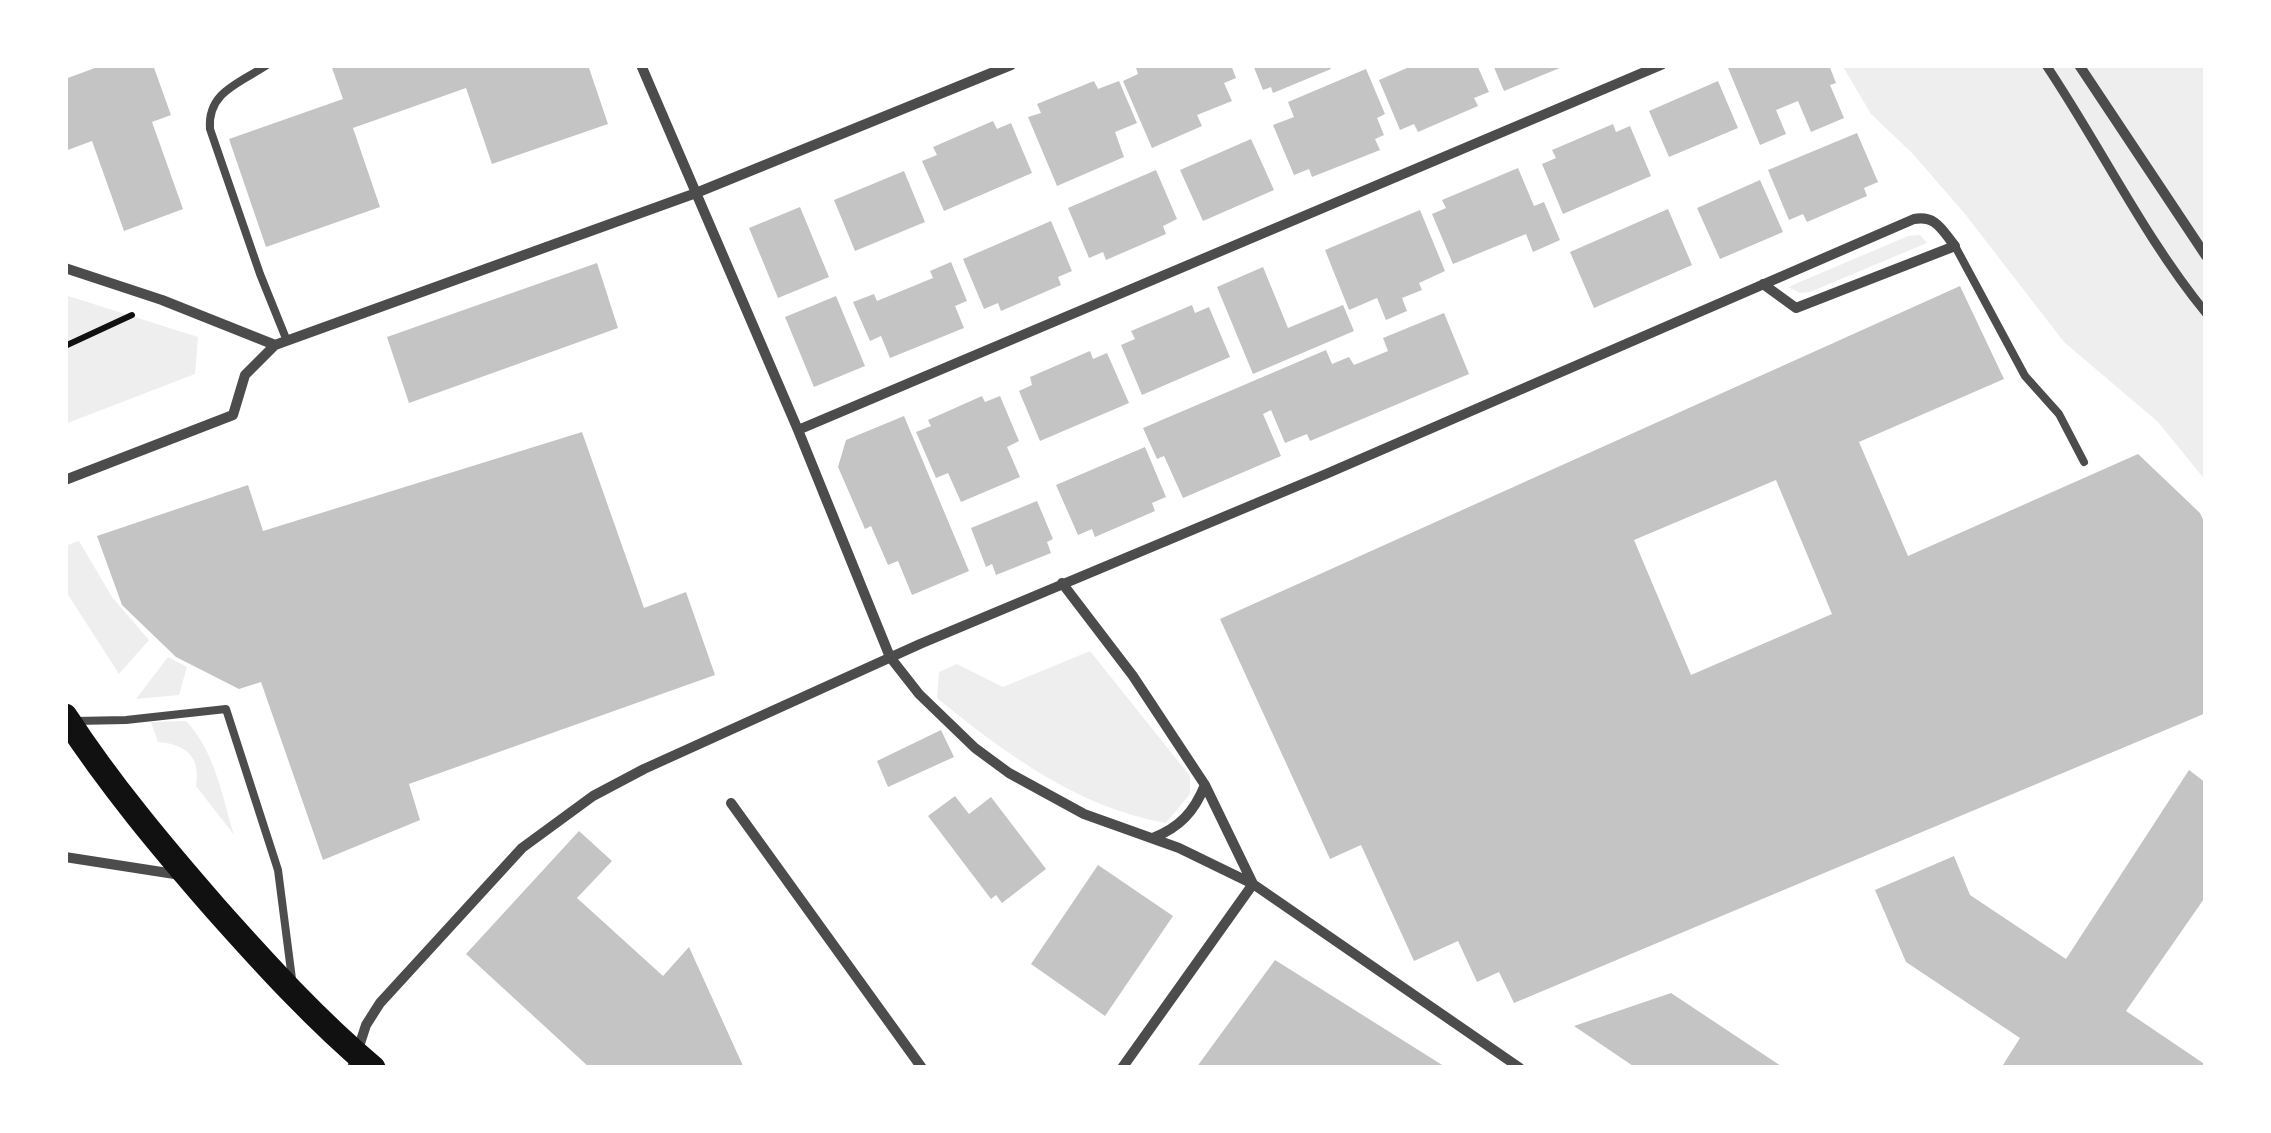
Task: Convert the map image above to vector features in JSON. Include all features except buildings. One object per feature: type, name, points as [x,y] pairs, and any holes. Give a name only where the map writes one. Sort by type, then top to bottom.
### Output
[{"type":"main road","points":[[67,718],[98,767],[187,876],[360,1063]]},
{"type":"street","points":[[641,65],[798,430],[890,657],[946,722],[1009,774],[1084,814],[1206,860],[1253,884],[1520,1068]]},
{"type":"street","points":[[65,480],[233,415],[244,375],[275,345],[696,194],[1011,65]]},
{"type":"street","points":[[798,430],[1661,65]]},
{"type":"street","points":[[2046,65],[2170,269],[2206,313]]},
{"type":"street","points":[[2079,65],[2206,256]]},
{"type":"street","points":[[360,1063],[366,1025],[387,994],[522,848],[593,796],[644,769],[890,657],[1914,219],[1934,220],[1955,246],[1796,308],[1763,284]]},
{"type":"street","points":[[65,268],[162,300],[275,345]]},
{"type":"street","points":[[1062,584],[1133,676],[1205,785],[1253,884]]},
{"type":"street","points":[[1152,838],[1184,821],[1205,785]]},
{"type":"street","points":[[731,803],[922,1068]]},
{"type":"street","points":[[65,857],[187,876]]},
{"type":"street","points":[[1122,1068],[1253,884]]},
{"type":"lane","points":[[267,65],[215,99],[208,113],[253,256],[287,341]]},
{"type":"lane","points":[[1955,246],[2026,376],[2059,414],[2084,462]]},
{"type":"lane","points":[[67,718],[126,720],[226,709],[278,870],[294,993]]},
{"type":"path","points":[[65,346],[162,300]]},
{"type":"shaded area","points":[[1842,65],[2206,65],[2206,481],[2158,422],[2064,342],[1965,214],[1913,154],[1871,114]]},
{"type":"shaded area","points":[[1920,235],[1927,243],[1810,292],[1800,293],[1788,287],[1908,236]]},
{"type":"shaded area","points":[[65,295],[198,337],[195,374],[65,424]]},
{"type":"shaded area","points":[[79,541],[112,597],[149,640],[119,674],[65,590],[65,546]]},
{"type":"shaded area","points":[[1090,651],[1190,776],[1190,794],[1166,823],[1134,816],[1073,791],[1016,758],[937,698],[939,672],[957,664],[1003,687]]},
{"type":"shaded area","points":[[168,657],[187,667],[179,695],[136,699]]},
{"type":"shaded area","points":[[186,721],[211,760],[234,835],[196,786],[194,760],[184,749],[158,742],[151,722]]}]
